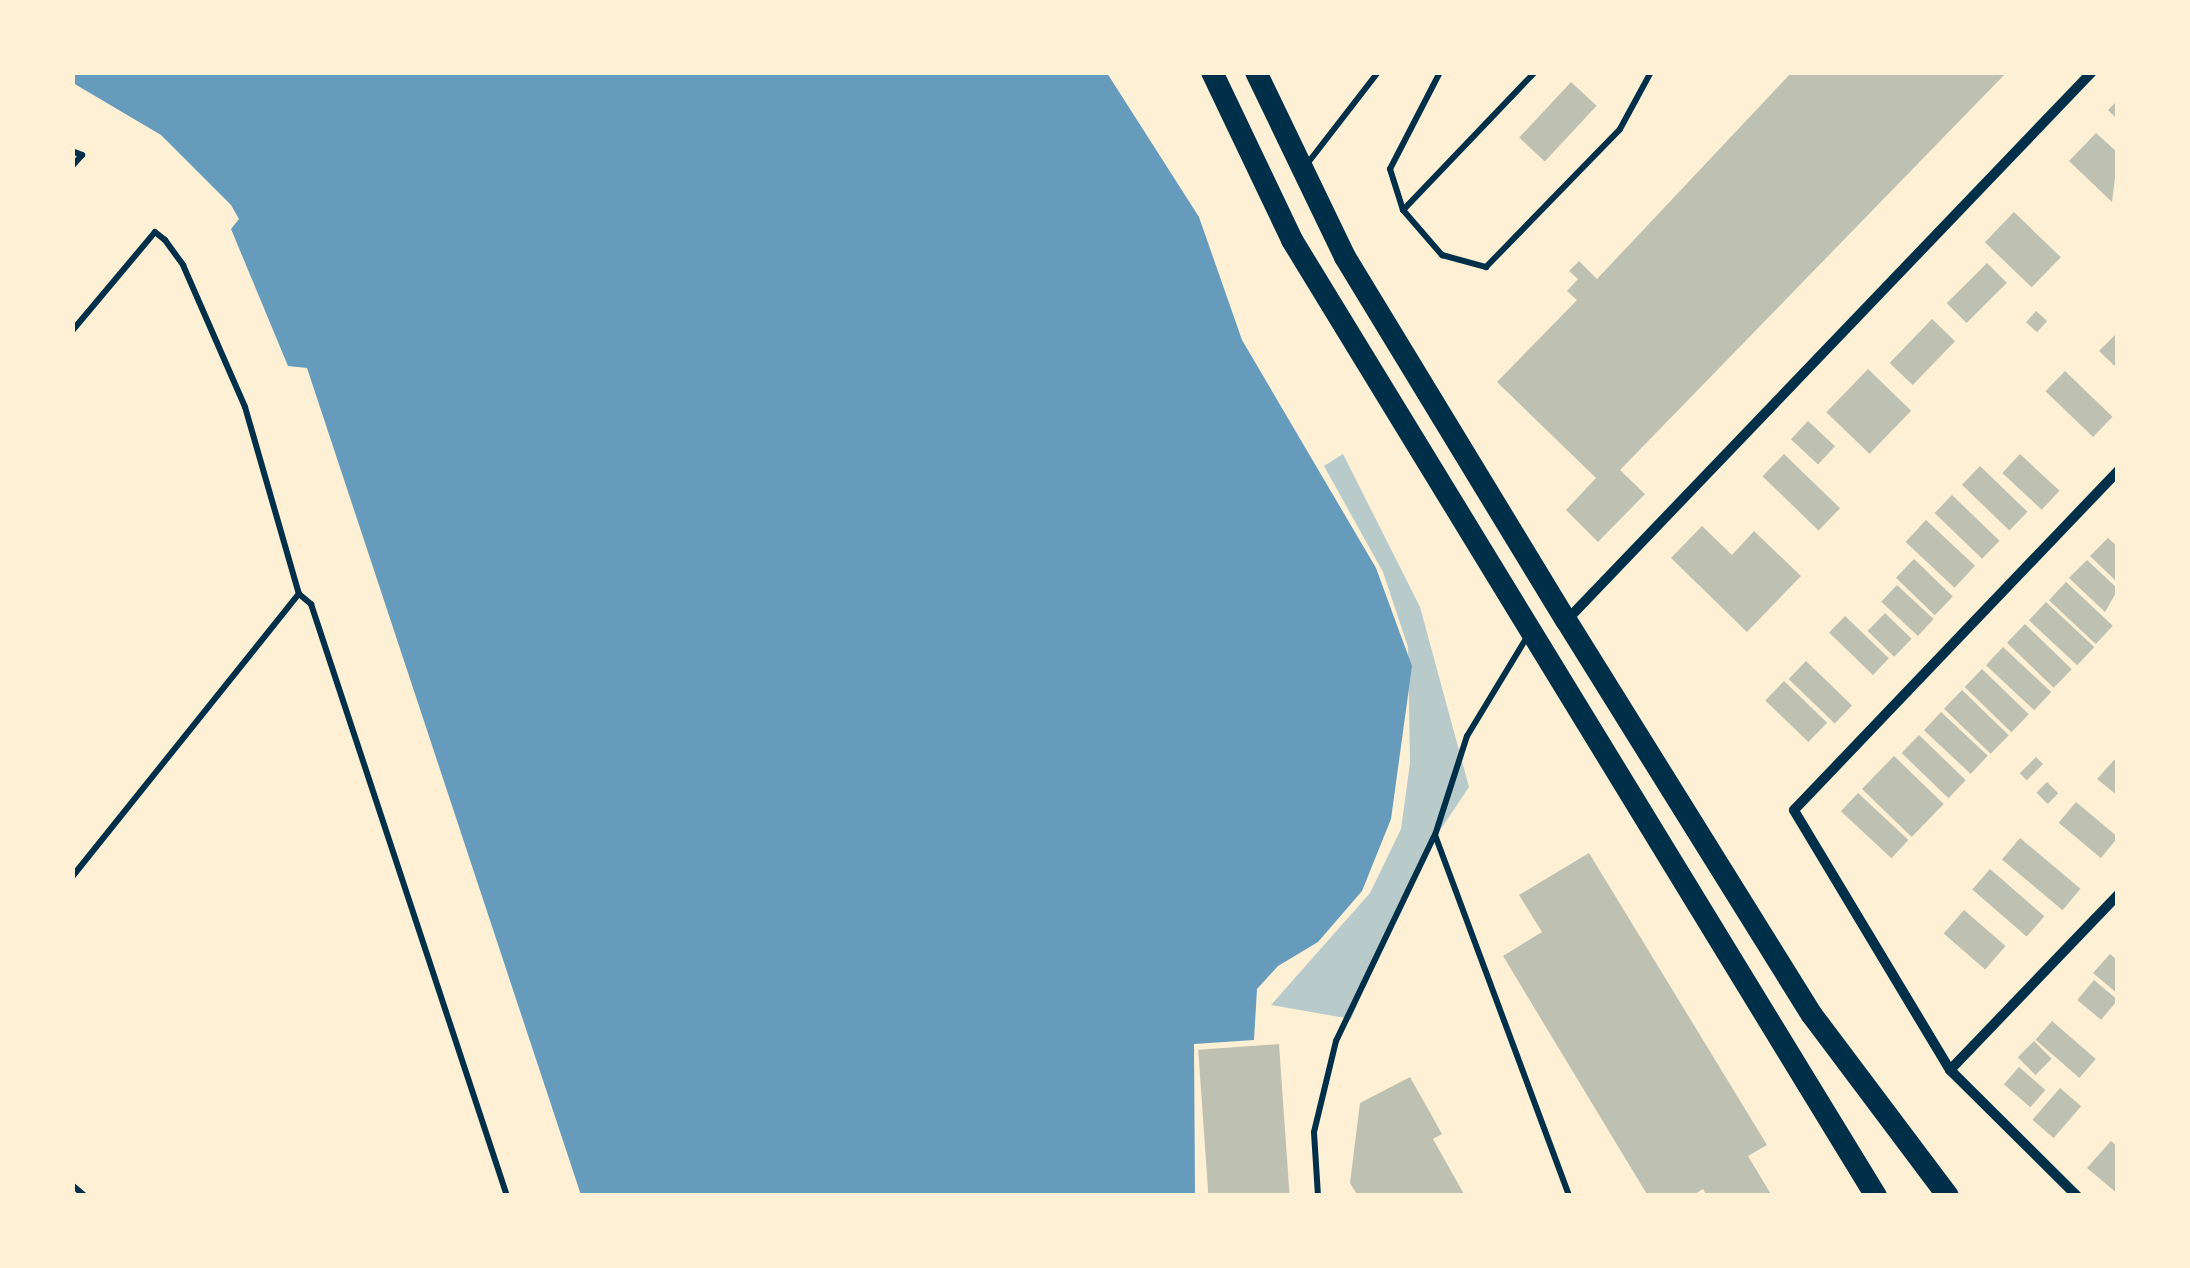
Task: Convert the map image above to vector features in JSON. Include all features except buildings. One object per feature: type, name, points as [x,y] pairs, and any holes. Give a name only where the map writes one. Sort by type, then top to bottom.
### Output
[{"type":"highway","points":[[1212,72],[1286,230],[1876,1196]]},
{"type":"highway","points":[[1256,72],[1300,173],[1566,620],[1786,975],[1948,1196]]},
{"type":"street","points":[[1566,620],[2092,72]]},
{"type":"street","points":[[2077,1196],[1950,1070],[1794,810],[2118,471]]},
{"type":"street","points":[[1950,1070],[2118,896]]},
{"type":"lane","points":[[1300,173],[1378,72]]},
{"type":"lane","points":[[1440,72],[1390,170],[1403,210],[1442,256],[1486,267],[1620,129],[1651,72]]},
{"type":"lane","points":[[1403,210],[1535,72]]},
{"type":"lane","points":[[72,151],[82,155],[72,166]]},
{"type":"lane","points":[[72,331],[155,232],[165,240],[183,265],[246,407],[299,594],[311,604],[507,1196]]},
{"type":"lane","points":[[72,877],[299,594]]},
{"type":"lane","points":[[1318,1196],[1314,1132],[1336,1041],[1435,834],[1467,736],[1531,632]]},
{"type":"lane","points":[[1435,834],[1569,1196]]},
{"type":"lane","points":[[72,1185],[85,1196]]},
{"type":"shaded area","points":[[1343,454],[1420,607],[1469,787],[1418,863],[1351,1019],[1271,1005],[1370,893],[1401,829],[1410,763],[1408,647],[1383,572],[1324,466]]},
{"type":"water","points":[[73,72],[1107,73],[1199,217],[1242,340],[1376,568],[1412,666],[1391,819],[1362,891],[1318,942],[1278,966],[1257,989],[1254,1040],[1194,1044],[1195,1195],[581,1195],[307,368],[288,366],[231,229],[239,219],[231,205],[161,135],[73,83]]}]
